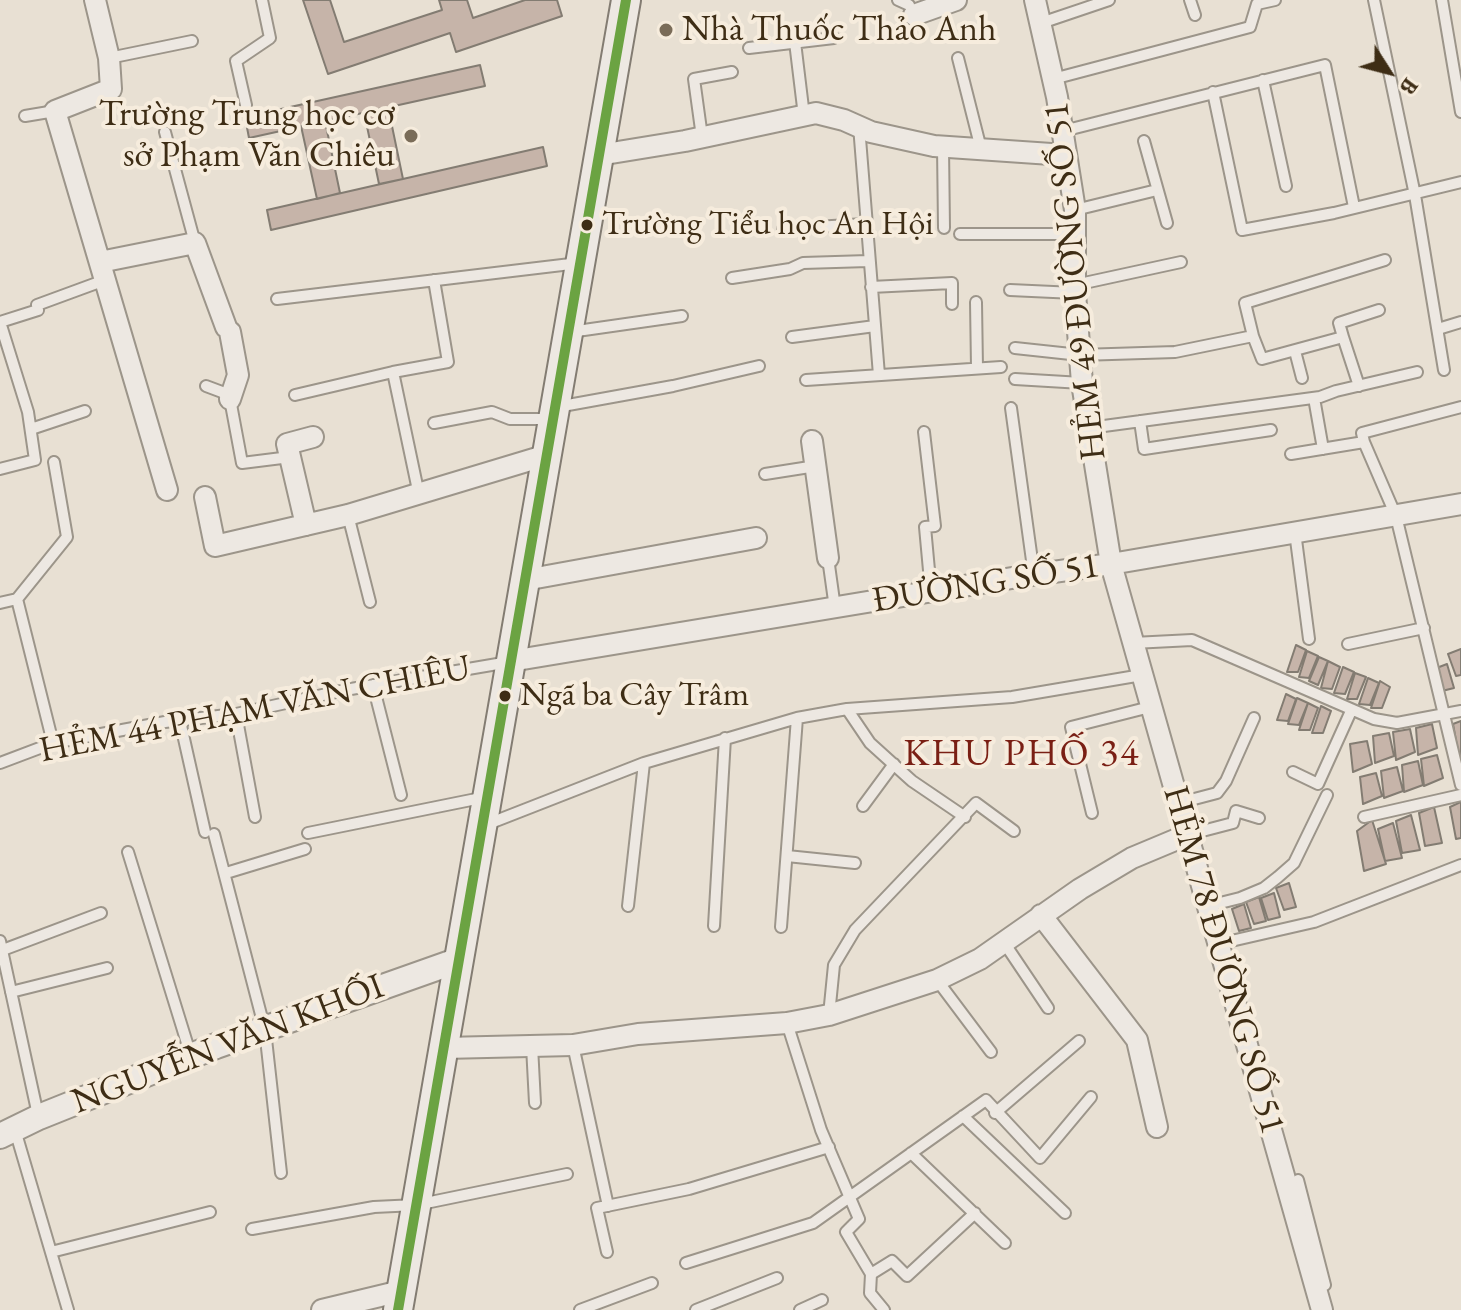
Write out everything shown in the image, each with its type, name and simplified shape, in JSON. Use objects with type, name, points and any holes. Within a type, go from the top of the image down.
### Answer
[{"type":"main road","points":[[400,1300],[626,0]]},
{"type":"street","points":[[95,0],[109,58],[111,89],[55,111],[167,490]]},
{"type":"street","points":[[908,5],[956,0]]},
{"type":"street","name":"HẺM 49 ĐƯỜNG SỐ 51","points":[[1035,0],[1063,131],[1075,210],[1075,289],[1082,383],[1111,564]]},
{"type":"street","points":[[599,155],[816,113],[844,120],[871,132],[943,147],[1066,155]]},
{"type":"street","points":[[102,271],[195,243],[228,330],[238,375],[230,399]]},
{"type":"street","points":[[306,525],[287,444],[313,437]]},
{"type":"street","points":[[812,441],[828,558]]},
{"type":"street","points":[[205,497],[215,546],[348,515],[547,455]]},
{"type":"street","name":"ĐƯỜNG SỐ 51","points":[[511,661],[1461,504]]},
{"type":"street","points":[[525,580],[756,538]]},
{"type":"street","name":"HẺM 78 ĐƯỜNG SỐ 51","points":[[1111,564],[1322,1310]]},
{"type":"street","points":[[444,1048],[573,1045],[638,1034],[787,1023],[829,1015],[937,980],[980,959],[1041,915],[1132,858],[1187,835]]},
{"type":"street","points":[[1041,915],[1137,1040],[1157,1127]]},
{"type":"street","name":"NGUYỄN VĂN KHỐI","points":[[7,1133],[39,1117],[191,1056],[459,960]]},
{"type":"street","points":[[322,1310],[400,1300]]},
{"type":"lane","points":[[246,105],[236,61],[270,38],[262,0]]},
{"type":"lane","points":[[1190,0],[1195,15]]},
{"type":"lane","points":[[1053,79],[1250,27],[1257,4],[1275,0]]},
{"type":"lane","points":[[1374,0],[1415,195],[1444,370]]},
{"type":"lane","points":[[1442,0],[1461,112]]},
{"type":"lane","points":[[1041,23],[1105,1]]},
{"type":"lane","points":[[749,48],[834,38]]},
{"type":"lane","points":[[109,58],[192,41]]},
{"type":"lane","points":[[795,42],[804,116]]},
{"type":"lane","points":[[958,58],[981,149]]},
{"type":"lane","points":[[1063,131],[1325,65],[1354,207]]},
{"type":"lane","points":[[702,137],[694,79],[732,72]]},
{"type":"lane","points":[[1263,80],[1286,186]]},
{"type":"lane","points":[[1213,92],[1242,230],[1415,195],[1461,182]]},
{"type":"lane","points":[[25,116],[55,111]]},
{"type":"lane","points":[[859,126],[879,375]]},
{"type":"lane","points":[[165,132],[195,243]]},
{"type":"lane","points":[[1144,141],[1167,223]]},
{"type":"lane","points":[[943,147],[944,228]]},
{"type":"lane","points":[[1075,210],[1157,190]]},
{"type":"lane","points":[[783,229],[865,224]]},
{"type":"lane","points":[[960,234],[1076,234]]},
{"type":"lane","points":[[1343,337],[1262,359],[1245,303],[1385,260]]},
{"type":"lane","points":[[732,278],[790,269],[803,263],[868,261]]},
{"type":"lane","points":[[277,299],[581,262]]},
{"type":"lane","points":[[1010,290],[1075,289],[1181,262]]},
{"type":"lane","points":[[0,469],[35,460],[28,412],[0,322],[38,310],[37,305],[102,271]]},
{"type":"lane","points":[[295,395],[448,362],[434,280]]},
{"type":"lane","points":[[871,287],[952,283],[952,304]]},
{"type":"lane","points":[[976,302],[977,368]]},
{"type":"lane","points":[[1359,386],[1339,323],[1379,310]]},
{"type":"lane","points":[[568,332],[682,316]]},
{"type":"lane","points":[[1438,329],[1461,322]]},
{"type":"lane","points":[[792,337],[875,326]]},
{"type":"lane","points":[[1015,348],[1080,355],[1175,352],[1253,336]]},
{"type":"lane","points":[[1295,351],[1302,378]]},
{"type":"lane","points":[[434,423],[492,412],[510,419],[554,413],[759,366]]},
{"type":"lane","points":[[806,380],[1001,367]]},
{"type":"lane","points":[[393,372],[419,495]]},
{"type":"lane","points":[[1089,428],[1314,398],[1417,372]]},
{"type":"lane","points":[[1015,379],[1082,383]]},
{"type":"lane","points":[[206,386],[230,399],[242,463],[290,457]]},
{"type":"lane","points":[[1314,398],[1323,449]]},
{"type":"lane","points":[[1461,407],[1362,433],[1396,516],[1461,785]]},
{"type":"lane","points":[[1011,408],[1034,575]]},
{"type":"lane","points":[[31,429],[85,411]]},
{"type":"lane","points":[[1140,421],[1144,449],[1271,430]]},
{"type":"lane","points":[[924,432],[935,526],[925,527],[931,592]]},
{"type":"lane","points":[[1291,454],[1364,442]]},
{"type":"lane","points":[[0,603],[17,599],[67,537],[54,462]]},
{"type":"lane","points":[[765,474],[816,466]]},
{"type":"lane","points":[[348,515],[370,602]]},
{"type":"lane","points":[[1295,532],[1309,639]]},
{"type":"lane","points":[[828,558],[835,608]]},
{"type":"lane","points":[[17,599],[53,743]]},
{"type":"lane","points":[[1348,644],[1424,628]]},
{"type":"lane","points":[[1133,643],[1192,640],[1351,711],[1397,723],[1461,711]]},
{"type":"lane","name":"HẺM 44 PHẠM VĂN CHIÊU","points":[[0,763],[53,743],[236,714],[373,685],[511,661]]},
{"type":"lane","points":[[482,826],[644,763],[797,718],[847,709],[1012,697],[1142,675]]},
{"type":"lane","points":[[373,685],[401,795]]},
{"type":"lane","points":[[1092,813],[1071,727],[1150,707]]},
{"type":"lane","points":[[847,709],[870,743],[912,781],[965,817]]},
{"type":"lane","points":[[1293,772],[1318,784],[1351,711]]},
{"type":"lane","points":[[236,714],[255,817]]},
{"type":"lane","points":[[781,927],[797,718]]},
{"type":"lane","points":[[1179,803],[1217,793],[1226,781],[1254,718]]},
{"type":"lane","points":[[180,721],[210,833],[226,873],[265,1030],[281,1173]]},
{"type":"lane","points":[[714,926],[725,738]]},
{"type":"lane","points":[[628,906],[644,763]]},
{"type":"lane","points":[[863,806],[894,764]]},
{"type":"lane","points":[[1208,906],[1264,888],[1294,863],[1327,795]]},
{"type":"lane","points":[[1364,817],[1461,795]]},
{"type":"lane","points":[[308,833],[488,796]]},
{"type":"lane","points":[[829,1015],[834,965],[855,930],[976,803],[1014,831]]},
{"type":"lane","points":[[1187,835],[1233,823],[1236,811],[1259,818]]},
{"type":"lane","points":[[226,873],[305,849]]},
{"type":"lane","points":[[128,852],[191,1056]]},
{"type":"lane","points":[[787,856],[855,863]]},
{"type":"lane","points":[[1218,944],[1314,922],[1461,865]]},
{"type":"lane","points":[[39,1117],[1,947],[101,913]]},
{"type":"lane","points":[[1003,941],[1048,1008]]},
{"type":"lane","points":[[11,992],[107,968]]},
{"type":"lane","points":[[937,980],[991,1052]]},
{"type":"lane","points":[[787,1023],[829,1147],[859,1219],[846,1232],[871,1274],[870,1293],[884,1310]]},
{"type":"lane","points":[[995,1113],[1079,1041]]},
{"type":"lane","points":[[573,1045],[608,1206]]},
{"type":"lane","points":[[532,1046],[535,1103]]},
{"type":"lane","points":[[686,1263],[813,1223],[986,1100],[1040,1158],[1091,1097]]},
{"type":"lane","points":[[963,1116],[1065,1213]]},
{"type":"lane","points":[[7,1133],[51,1252],[68,1310]]},
{"type":"lane","points":[[607,1252],[597,1208],[689,1189],[829,1147]]},
{"type":"lane","points":[[911,1153],[1005,1243]]},
{"type":"lane","points":[[252,1229],[374,1207],[416,1205],[567,1174]]},
{"type":"lane","points":[[1298,1180],[1331,1310]]},
{"type":"lane","points":[[51,1252],[210,1212]]},
{"type":"lane","points":[[871,1274],[892,1261],[907,1276],[975,1213]]},
{"type":"lane","points":[[696,1310],[777,1278]]},
{"type":"lane","points":[[580,1310],[652,1283]]},
{"type":"lane","points":[[801,1310],[822,1300]]},
{"type":"building","points":[[303,0],[330,0],[344,42],[442,10],[439,0],[467,0],[473,18],[525,0],[557,0],[562,16],[456,52],[450,33],[328,74]]},
{"type":"building","points":[[480,65],[485,86],[249,138],[245,117]]},
{"type":"building","points":[[388,107],[403,179],[379,184],[364,112]]},
{"type":"building","points":[[325,121],[340,193],[317,199],[301,126]]},
{"type":"building","points":[[543,147],[547,166],[271,230],[267,210]]},
{"type":"building","points":[[1296,645],[1306,650],[1298,672],[1287,672]]},
{"type":"building","points":[[1461,649],[1461,675],[1456,676],[1448,654]]},
{"type":"building","points":[[1307,651],[1318,656],[1309,678],[1299,677]]},
{"type":"building","points":[[1319,657],[1328,661],[1318,685],[1309,681]]},
{"type":"building","points":[[1328,661],[1340,667],[1332,689],[1321,688]]},
{"type":"building","points":[[1447,664],[1454,688],[1442,691],[1434,669]]},
{"type":"building","points":[[1343,667],[1354,672],[1345,694],[1334,693]]},
{"type":"building","points":[[1355,673],[1366,677],[1357,699],[1347,699]]},
{"type":"building","points":[[1368,678],[1379,683],[1370,705],[1359,704]]},
{"type":"building","points":[[1380,681],[1390,687],[1382,708],[1371,708]]},
{"type":"building","points":[[1286,694],[1296,699],[1288,721],[1277,720]]},
{"type":"building","points":[[1297,698],[1308,703],[1299,725],[1288,724]]},
{"type":"building","points":[[1308,703],[1318,708],[1310,730],[1299,730]]},
{"type":"building","points":[[1321,706],[1331,711],[1323,733],[1312,733]]},
{"type":"building","points":[[1461,721],[1461,756],[1459,757],[1453,724]]},
{"type":"building","points":[[1432,724],[1437,748],[1418,755],[1416,728]]},
{"type":"building","points":[[1410,729],[1415,752],[1396,760],[1393,732]]},
{"type":"building","points":[[1389,733],[1394,756],[1375,763],[1373,736]]},
{"type":"building","points":[[1367,741],[1372,764],[1353,772],[1350,744]]},
{"type":"building","points":[[1437,755],[1443,778],[1424,786],[1421,759]]},
{"type":"building","points":[[1418,761],[1423,785],[1404,792],[1402,765]]},
{"type":"building","points":[[1397,767],[1403,791],[1384,798],[1381,771]]},
{"type":"building","points":[[1376,773],[1382,796],[1363,804],[1360,777]]},
{"type":"building","points":[[1461,802],[1461,838],[1456,839],[1450,807]]},
{"type":"building","points":[[1434,807],[1442,843],[1425,846],[1419,813]]},
{"type":"building","points":[[1411,815],[1420,850],[1402,853],[1396,821]]},
{"type":"building","points":[[1372,820],[1386,864],[1364,871],[1357,831]]},
{"type":"building","points":[[1393,823],[1402,858],[1385,861],[1378,829]]},
{"type":"building","points":[[1289,883],[1296,907],[1284,910],[1276,888]]},
{"type":"building","points":[[1274,893],[1280,917],[1268,920],[1261,898]]},
{"type":"building","points":[[1259,897],[1266,921],[1254,924],[1246,902]]},
{"type":"building","points":[[1244,904],[1251,928],[1239,931],[1232,909]]},
{"type":"transit line","points":[[398,1310],[626,0]]},
{"type":"place","name":"Nhà Thuốc Thảo Anh","points":[[666,30]]},
{"type":"place","name":"Trường Trung học cơ sở Phạm Văn Chiêu","points":[[411,136]]},
{"type":"place","name":"Trường Tiểu học An Hội","points":[[587,225]]},
{"type":"place","name":"Ngã ba Cây Trâm","points":[[505,696]]},
{"type":"district","name":"KHU PHỐ 34","points":[[1022,755]]}]
